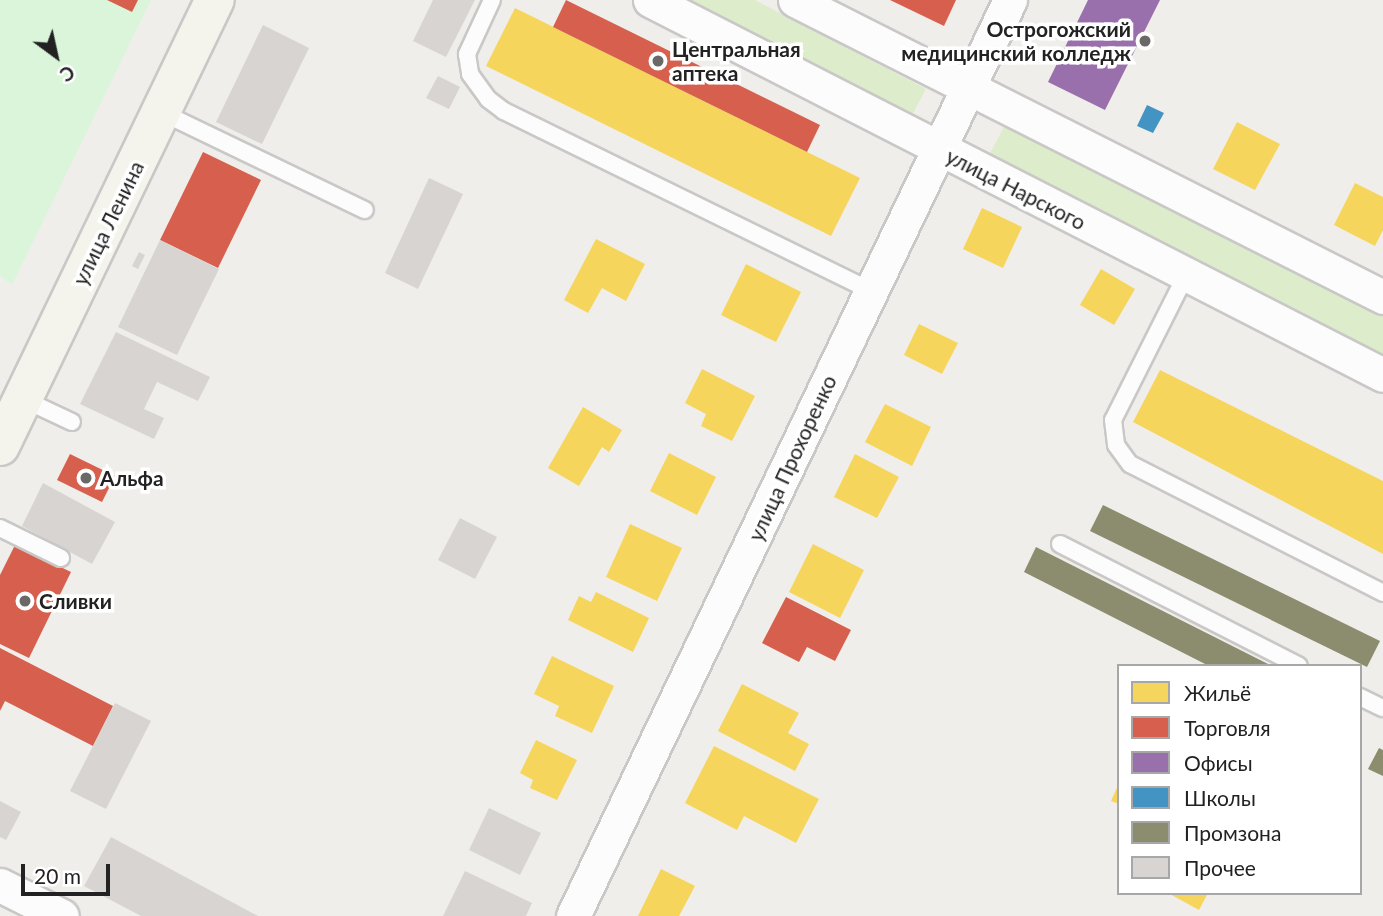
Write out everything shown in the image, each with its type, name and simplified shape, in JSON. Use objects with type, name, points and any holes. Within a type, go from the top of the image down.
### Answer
[{"type":"main road","name":"улица Ленина","points":[[0,446],[215,0]]},
{"type":"street","name":"улица Нарского","points":[[650,0],[1383,375]]},
{"type":"street","points":[[795,0],[1383,297]]},
{"type":"street","name":"улица Прохоренко","points":[[573,916],[1010,0]]},
{"type":"street","points":[[0,885],[62,916]]},
{"type":"lane","points":[[492,0],[467,54],[470,74],[488,99],[504,111],[871,291]]},
{"type":"lane","points":[[161,112],[365,210]]},
{"type":"lane","points":[[1186,275],[1113,420],[1116,445],[1130,464],[1383,593]]},
{"type":"lane","points":[[23,399],[72,422]]},
{"type":"lane","points":[[0,528],[61,558]]},
{"type":"lane","points":[[1060,544],[1295,664]]},
{"type":"lane","points":[[1362,698],[1383,708]]},
{"type":"green space","points":[[0,0],[151,0],[12,285],[0,276]]},
{"type":"green space","points":[[686,0],[755,0],[926,89],[911,117]]},
{"type":"green space","points":[[1007,121],[1383,309],[1383,360],[986,161]]},
{"type":"building: Жильё","points":[[515,8],[860,178],[831,236],[486,66]]},
{"type":"building: Жильё","points":[[1237,122],[1280,144],[1255,190],[1213,169]]},
{"type":"building: Жильё","points":[[1355,183],[1383,197],[1383,230],[1375,246],[1334,225]]},
{"type":"building: Жильё","points":[[982,208],[1022,227],[1003,268],[963,249]]},
{"type":"building: Жильё","points":[[596,239],[645,264],[626,301],[602,288],[588,313],[564,300]]},
{"type":"building: Жильё","points":[[746,264],[801,292],[776,342],[721,315]]},
{"type":"building: Жильё","points":[[1101,269],[1135,289],[1114,325],[1080,305]]},
{"type":"building: Жильё","points":[[919,324],[958,343],[942,374],[904,355]]},
{"type":"building: Жильё","points":[[702,369],[755,396],[732,441],[701,426],[706,414],[685,403]]},
{"type":"building: Жильё","points":[[1160,370],[1383,481],[1383,554],[1133,422]]},
{"type":"building: Жильё","points":[[885,404],[931,427],[912,466],[865,442]]},
{"type":"building: Жильё","points":[[583,407],[622,430],[609,452],[602,447],[579,486],[548,468]]},
{"type":"building: Жильё","points":[[669,453],[716,477],[697,515],[650,491]]},
{"type":"building: Жильё","points":[[855,454],[899,477],[877,518],[834,497]]},
{"type":"building: Жильё","points":[[630,524],[682,548],[657,601],[606,577]]},
{"type":"building: Жильё","points":[[813,544],[864,570],[840,618],[789,592]]},
{"type":"building: Жильё","points":[[596,592],[649,618],[633,652],[568,620],[579,596],[591,602]]},
{"type":"building: Жильё","points":[[552,656],[614,686],[592,733],[555,716],[559,706],[534,694]]},
{"type":"building: Жильё","points":[[742,684],[799,713],[788,733],[809,744],[795,771],[718,731]]},
{"type":"building: Жильё","points":[[536,740],[577,760],[557,800],[530,788],[533,780],[520,773]]},
{"type":"building: Жильё","points":[[714,746],[819,799],[796,843],[744,816],[737,830],[685,803]]},
{"type":"building: Жильё","points":[[1117,788],[1117,803],[1111,801]]},
{"type":"building: Жильё","points":[[661,869],[695,886],[679,916],[638,916]]},
{"type":"building: Жильё","points":[[1172,895],[1207,895],[1199,910]]},
{"type":"building: Торговля","points":[[107,0],[138,0],[132,12]]},
{"type":"building: Торговля","points":[[566,0],[820,125],[807,152],[553,27]]},
{"type":"building: Торговля","points":[[890,0],[956,0],[944,26]]},
{"type":"building: Торговля","points":[[203,152],[261,180],[218,268],[160,240]]},
{"type":"building: Торговля","name":"Альфа","points":[[70,454],[115,476],[102,502],[57,480]]},
{"type":"building: Торговля","points":[[15,545],[71,572],[29,658],[0,644],[0,575]]},
{"type":"building: Торговля","points":[[786,597],[851,630],[835,661],[807,647],[799,662],[762,643]]},
{"type":"building: Торговля","points":[[0,648],[113,706],[93,746],[5,701],[0,711]]},
{"type":"building: Офисы","points":[[1088,0],[1160,0],[1105,110],[1048,82]]},
{"type":"building: Школы","points":[[1147,105],[1164,113],[1153,133],[1137,126]]},
{"type":"building: Промзона","points":[[1103,505],[1380,641],[1367,667],[1090,531]]},
{"type":"building: Промзона","points":[[1036,547],[1268,664],[1205,664],[1024,572]]},
{"type":"building: Промзона","points":[[1379,748],[1383,750],[1383,776],[1368,769]]},
{"type":"building: Прочее","points":[[433,0],[475,0],[446,57],[413,41]]},
{"type":"building: Прочее","points":[[263,25],[309,48],[262,144],[216,122]]},
{"type":"building: Прочее","points":[[438,76],[460,87],[449,109],[426,98]]},
{"type":"building: Прочее","points":[[429,178],[463,194],[418,289],[385,273]]},
{"type":"building: Прочее","points":[[160,240],[219,269],[177,355],[118,327]]},
{"type":"building: Прочее","points":[[139,252],[145,255],[138,269],[132,266]]},
{"type":"building: Прочее","points":[[116,332],[210,377],[198,401],[157,382],[144,409],[164,418],[154,439],[80,404]]},
{"type":"building: Прочее","points":[[43,483],[115,522],[92,564],[22,526]]},
{"type":"building: Прочее","points":[[460,518],[497,537],[475,579],[438,560]]},
{"type":"building: Прочее","points":[[115,703],[151,721],[106,809],[70,791]]},
{"type":"building: Прочее","points":[[0,801],[21,812],[6,840],[0,837]]},
{"type":"building: Прочее","points":[[489,808],[541,833],[520,875],[469,850]]},
{"type":"building: Прочее","points":[[111,837],[258,916],[141,916],[84,886]]},
{"type":"building: Прочее","points":[[465,871],[532,903],[526,916],[443,916]]},
{"type":"place","name":"Острогожский медицинский колледж","points":[[1145,41]]},
{"type":"place","name":"Центральная аптека","points":[[658,61]]},
{"type":"place","name":"Альфа","points":[[86,478]]},
{"type":"place","name":"Сливки","points":[[25,601]]}]
